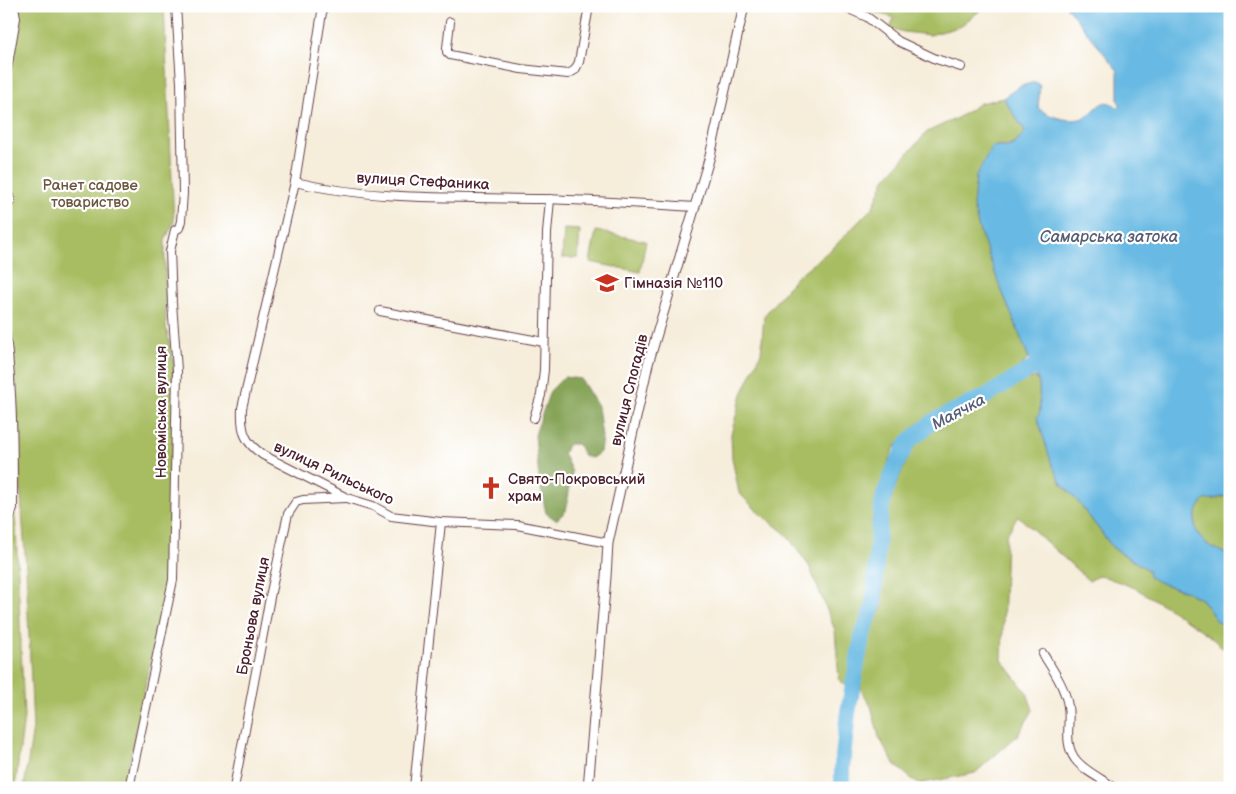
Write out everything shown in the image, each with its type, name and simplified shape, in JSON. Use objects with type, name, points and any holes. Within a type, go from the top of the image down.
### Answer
[{"type":"street","points":[[6,75],[16,18],[14,6]]},
{"type":"street","name":"Новоміська вулиця","points":[[128,788],[173,580],[177,370],[170,252],[175,230],[179,228],[182,221],[183,193],[181,83],[176,6]]},
{"type":"street","name":"вулиця Рильського","points":[[323,6],[295,182],[242,408],[241,422],[245,437],[252,448],[263,455],[347,498],[373,506],[391,516],[441,522],[517,526],[608,543]]},
{"type":"street","points":[[450,22],[447,48],[447,52],[450,55],[521,69],[568,74],[575,70],[579,62],[589,6]]},
{"type":"street","name":"вулиця Спогадів","points":[[588,788],[608,543],[648,364],[710,156],[744,6]]},
{"type":"street","points":[[842,6],[867,17],[898,41],[936,60],[961,67]]},
{"type":"street","name":"вулиця Стефаника","points":[[295,182],[339,191],[384,194],[550,199],[694,207]]},
{"type":"street","points":[[6,190],[11,201],[6,206]]},
{"type":"street","points":[[534,418],[541,395],[544,370],[547,233],[550,199]]},
{"type":"street","points":[[380,311],[544,342]]},
{"type":"street","points":[[6,336],[14,442],[13,508],[10,517],[6,519]]},
{"type":"street","name":"Броньова вулиця","points":[[234,788],[271,592],[288,514],[296,502],[303,500],[347,498]]},
{"type":"street","points":[[414,788],[441,522]]},
{"type":"street","points":[[1043,654],[1058,678],[1068,706],[1067,738],[1072,754],[1083,767],[1115,788]]},
{"type":"green space","name":"Ранет садове товариство","points":[[6,6],[164,6],[174,222],[165,240],[166,327],[174,364],[170,538],[165,592],[124,788],[24,788],[33,728],[14,368],[6,312]]},
{"type":"green space","points":[[857,6],[986,6],[959,27],[930,35],[904,32],[890,28],[894,18]]},
{"type":"green space","points":[[1003,98],[1025,131],[1011,145],[998,145],[973,206],[980,232],[1029,358],[1014,372],[971,398],[919,423],[905,435],[893,450],[880,486],[872,522],[872,579],[866,611],[850,665],[847,687],[839,680],[835,630],[809,566],[786,534],[758,512],[739,493],[732,458],[731,434],[742,394],[761,353],[764,316],[796,277],[833,248],[873,207],[885,179],[927,132],[959,117],[980,103]]},
{"type":"green space","points":[[564,229],[580,230],[578,258],[562,258]]},
{"type":"green space","points":[[596,231],[646,241],[640,272],[590,262]]},
{"type":"green space","points":[[564,377],[581,379],[598,407],[602,437],[600,452],[592,458],[584,456],[578,444],[569,444],[563,453],[572,472],[566,511],[556,520],[546,513],[539,479],[535,435],[550,391]]},
{"type":"green space","points":[[1035,377],[1039,383],[1040,411],[1062,484],[1076,499],[1113,548],[1148,570],[1163,584],[1186,591],[1202,600],[1216,620],[1230,631],[1230,654],[1207,634],[1135,588],[1100,575],[1089,581],[1018,516],[1006,536],[1002,660],[1027,693],[1033,710],[1018,735],[975,773],[918,784],[894,764],[879,737],[871,706],[861,690],[860,672],[868,631],[882,607],[882,576],[887,514],[893,492],[911,451],[927,432],[944,426],[1009,385]]},
{"type":"green space","points":[[6,389],[11,456],[6,475]]},
{"type":"green space","points":[[6,431],[16,528],[24,717],[15,788],[6,788]]},
{"type":"green space","points":[[1230,495],[1230,556],[1210,546],[1200,537],[1195,527],[1195,521],[1198,510],[1205,499]]},
{"type":"water","name":"Самарська затока","points":[[1066,6],[1230,6],[1230,495],[1205,500],[1196,515],[1195,527],[1205,542],[1230,556],[1230,631],[1216,620],[1202,600],[1186,591],[1163,584],[1149,577],[1148,570],[1113,548],[1076,499],[1062,484],[1051,462],[1037,417],[1040,411],[1039,383],[999,284],[980,232],[973,206],[976,176],[992,147],[1009,147],[1017,142],[1025,131],[1003,98],[1020,86],[1036,82],[1040,86],[1038,108],[1060,118],[1072,120],[1083,118],[1099,105],[1107,102],[1121,107],[1118,100],[1118,71]]},
{"type":"waterway","name":"Маячка","points":[[842,788],[842,766],[848,712],[862,637],[874,604],[878,532],[884,495],[895,467],[908,442],[935,420],[986,396],[1032,368],[1049,353]]},
{"type":"place","name":"Гімназія №110","points":[[607,283]]},
{"type":"place","name":"Свято-Покровський храм","points":[[491,488]]}]
